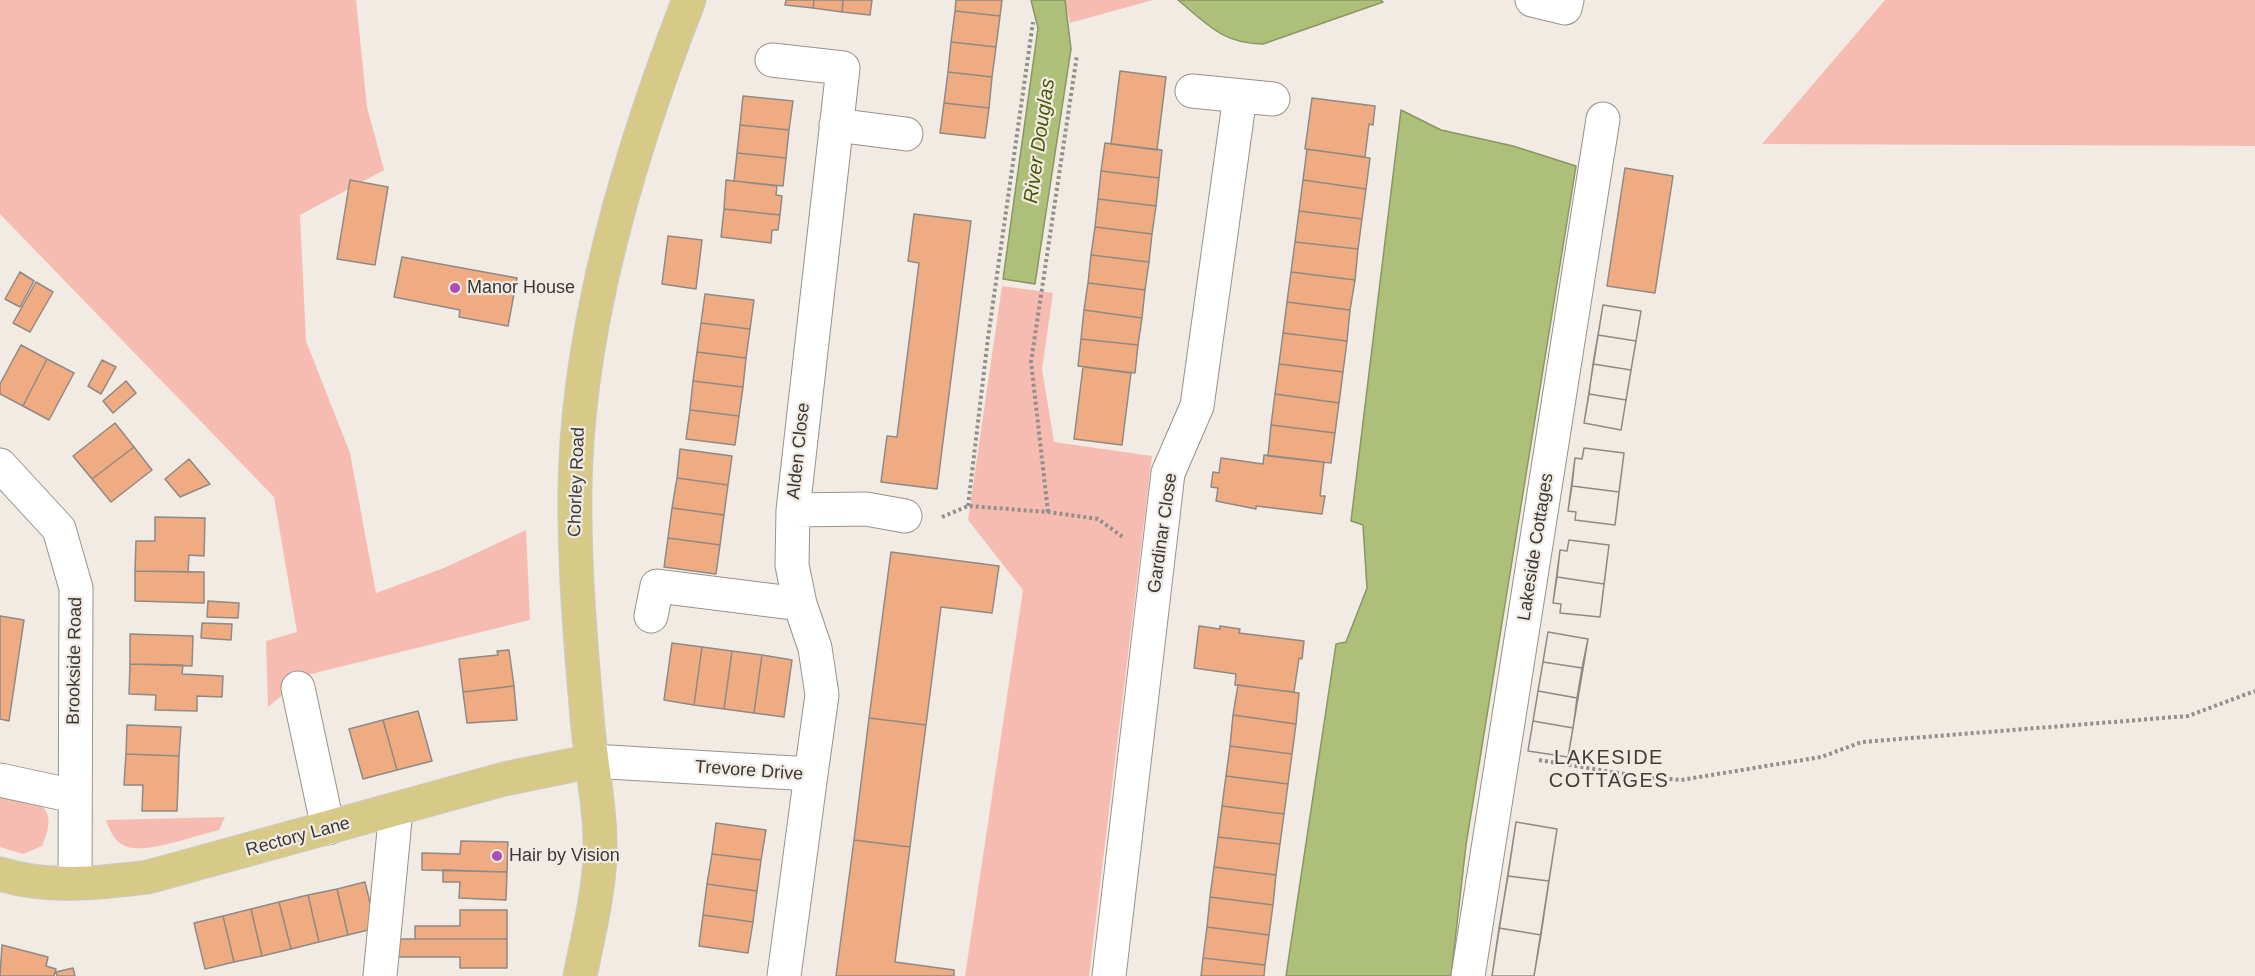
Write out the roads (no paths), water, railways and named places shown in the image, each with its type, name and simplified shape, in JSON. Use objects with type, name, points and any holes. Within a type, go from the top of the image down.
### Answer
[{"type":"main road","name":"Chorley Road","points":[[580,976],[600,857],[579,621],[576,561],[575,487],[581,393],[610,245],[661,72],[689,0]]},
{"type":"main road","name":"Rectory Lane","points":[[0,874],[37,882],[148,877],[504,779],[592,761]]},
{"type":"street","points":[[1532,0],[1565,8],[1567,0]]},
{"type":"street","name":"Alden Close","points":[[772,60],[843,68],[793,510],[792,565],[800,604],[815,648],[822,695],[812,774]]},
{"type":"street","points":[[1192,91],[1273,99]]},
{"type":"street","name":"Gardinar Close","points":[[1109,976],[1168,473],[1197,406],[1240,96]]},
{"type":"street","name":"Lakeside Cottages","points":[[1468,976],[1603,119]]},
{"type":"street","points":[[836,125],[906,134]]},
{"type":"street","name":"Brookside Road","points":[[0,465],[59,529],[76,588],[75,882]]},
{"type":"street","points":[[793,510],[866,509],[905,516]]},
{"type":"street","points":[[651,616],[657,586],[800,604]]},
{"type":"street","points":[[298,688],[328,828]]},
{"type":"street","name":"Trevore Drive","points":[[592,761],[812,774],[784,976]]},
{"type":"street","points":[[0,780],[74,796]]},
{"type":"street","points":[[380,976],[396,810]]},
{"type":"water","name":"River Douglas","points":[[1031,0],[1065,0],[1071,49],[1035,284],[1003,279],[1038,28]]},
{"type":"water","points":[[1178,0],[1381,0],[1383,2],[1263,44],[1237,40],[1216,31]]},
{"type":"water","points":[[1401,110],[1441,130],[1513,146],[1576,166],[1466,845],[1451,976],[1286,976],[1336,644],[1346,642],[1367,588],[1363,525],[1351,521]]},
{"type":"place","name":"Manor House","points":[[455,288]]},
{"type":"place","name":"Hair by Vision","points":[[497,856]]},
{"type":"district","name":"LAKESIDE COTTAGES","points":[[1609,770]]}]
